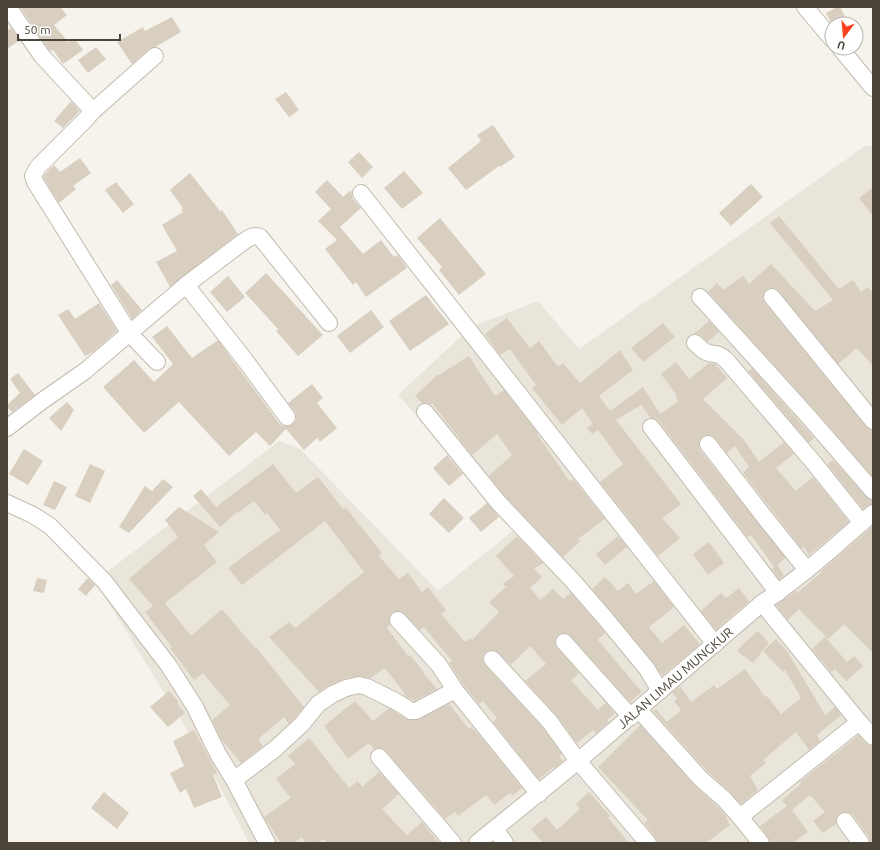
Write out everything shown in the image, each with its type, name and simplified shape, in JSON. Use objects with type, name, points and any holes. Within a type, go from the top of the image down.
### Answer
[{"type":"street","points":[[8,7],[42,56],[93,111]]},
{"type":"street","points":[[805,7],[824,30]]},
{"type":"street","points":[[155,56],[93,111],[38,167],[33,176],[35,182],[130,334],[157,362]]},
{"type":"street","points":[[847,56],[873,88]]},
{"type":"street","points":[[361,193],[715,644]]},
{"type":"street","points":[[7,428],[85,371],[186,285],[243,242],[256,235],[260,237],[329,322]]},
{"type":"street","points":[[186,285],[288,417]]},
{"type":"street","points":[[700,297],[807,415],[873,491]]},
{"type":"street","points":[[772,297],[873,421]]},
{"type":"street","points":[[695,343],[702,350],[711,354],[720,355],[727,361],[814,463],[867,518]]},
{"type":"street","points":[[425,412],[498,502],[572,580],[647,669],[660,691]]},
{"type":"street","points":[[651,427],[778,593]]},
{"type":"street","points":[[708,444],[766,520],[807,570]]},
{"type":"street","points":[[7,503],[33,515],[50,526],[104,581],[169,666],[195,707],[218,754],[234,780],[267,843]]},
{"type":"street","name":"JALAN LIMAU MUNGKUR","points":[[477,843],[578,762],[762,604],[807,570],[867,518]]},
{"type":"street","points":[[762,604],[873,737]]},
{"type":"street","points":[[398,620],[439,665],[455,690],[539,794]]},
{"type":"street","points":[[564,642],[701,779],[724,799],[761,843]]},
{"type":"street","points":[[492,659],[550,722],[578,762],[648,843]]},
{"type":"street","points":[[234,780],[280,744],[302,724],[318,704],[346,688],[359,685],[367,687],[411,710],[416,711],[455,690]]},
{"type":"street","points":[[740,817],[859,722]]},
{"type":"street","points":[[379,757],[453,843]]},
{"type":"street","points":[[845,821],[861,843]]},
{"type":"street","points":[[495,829],[505,843]]},
{"type":"shaded area","points":[[865,146],[873,146],[873,843],[249,843],[207,762],[95,581],[279,441],[300,449],[438,591],[518,527],[398,395],[471,327],[538,301],[579,349]]},
{"type":"building","points":[[20,7],[60,7],[67,15],[54,25],[68,42],[74,38],[83,50],[63,64],[53,50],[49,50]]},
{"type":"building","points":[[840,7],[845,16],[828,16],[826,13]]},
{"type":"building","points":[[172,17],[181,32],[149,49],[132,64],[117,42],[143,27],[145,31]]},
{"type":"building","points":[[11,28],[20,40],[7,49],[7,31]]},
{"type":"building","points":[[96,47],[106,59],[88,73],[78,60]]},
{"type":"building","points":[[286,92],[299,110],[289,117],[275,99]]},
{"type":"building","points":[[71,101],[80,111],[63,128],[54,121]]},
{"type":"building","points":[[493,125],[515,157],[500,167],[499,166],[466,190],[448,168],[481,141],[477,135]]},
{"type":"building","points":[[359,152],[373,167],[362,178],[348,162]]},
{"type":"building","points":[[80,158],[91,173],[73,186],[76,189],[59,203],[43,177],[54,165],[60,172]]},
{"type":"building","points":[[404,171],[423,193],[402,209],[384,188]]},
{"type":"building","points":[[190,173],[220,211],[222,210],[238,234],[170,287],[156,262],[177,251],[162,225],[183,212],[181,210],[183,208],[170,190]]},
{"type":"building","points":[[327,180],[343,197],[351,190],[353,199],[361,208],[340,227],[363,254],[381,240],[394,257],[398,255],[407,268],[366,297],[356,282],[353,285],[325,249],[337,240],[318,221],[331,209],[315,192]]},
{"type":"building","points":[[116,182],[134,204],[123,213],[105,190]]},
{"type":"building","points":[[751,184],[763,197],[731,226],[719,213]]},
{"type":"building","points":[[873,187],[873,216],[859,198]]},
{"type":"building","points":[[779,216],[839,289],[853,280],[861,292],[868,287],[873,293],[873,366],[857,348],[838,364],[779,291],[775,288],[770,288],[763,294],[763,298],[765,303],[866,427],[873,430],[873,477],[814,409],[708,292],[717,283],[723,290],[743,276],[749,284],[771,264],[815,311],[833,300],[770,223]]},
{"type":"building","points":[[440,218],[486,274],[459,295],[439,270],[442,267],[417,238]]},
{"type":"building","points":[[266,273],[323,335],[298,356],[276,331],[278,329],[245,293]]},
{"type":"building","points":[[228,276],[245,297],[227,312],[210,292]]},
{"type":"building","points":[[117,280],[142,310],[132,319],[111,285]]},
{"type":"building","points":[[426,295],[449,324],[410,351],[389,321]]},
{"type":"building","points":[[99,303],[117,331],[93,352],[85,356],[58,315],[68,309],[75,319]]},
{"type":"building","points":[[371,310],[384,327],[350,353],[337,336]]},
{"type":"building","points":[[507,318],[530,348],[539,341],[558,367],[563,363],[580,383],[620,350],[633,370],[599,396],[610,411],[643,387],[660,414],[679,401],[661,374],[676,362],[689,379],[709,363],[715,364],[727,378],[703,399],[744,440],[759,462],[784,442],[794,454],[776,468],[796,491],[813,477],[849,522],[809,555],[803,546],[801,548],[743,473],[749,467],[735,446],[727,453],[712,435],[702,437],[699,440],[700,450],[786,558],[777,565],[784,575],[779,579],[772,569],[774,567],[751,535],[747,537],[659,421],[655,418],[651,418],[641,405],[616,420],[681,504],[662,518],[680,538],[658,556],[600,482],[623,464],[598,430],[592,434],[587,428],[593,424],[582,408],[562,425],[532,388],[536,385],[510,349],[500,355],[485,334]]},
{"type":"building","points":[[709,321],[719,332],[707,342],[701,335],[694,334]]},
{"type":"building","points":[[663,323],[675,337],[643,362],[631,348]]},
{"type":"building","points":[[167,326],[192,358],[218,340],[279,423],[283,426],[293,424],[296,420],[295,412],[288,403],[312,384],[323,398],[317,403],[337,428],[320,442],[317,438],[304,450],[286,429],[270,446],[256,432],[229,456],[179,402],[144,433],[103,387],[134,360],[154,382],[173,364],[152,337]]},
{"type":"building","points":[[469,356],[495,396],[504,390],[538,433],[537,434],[570,482],[573,479],[605,519],[578,539],[580,541],[563,557],[505,496],[489,476],[512,455],[497,434],[472,455],[432,403],[431,405],[428,403],[422,403],[415,396],[438,374],[439,375]]},
{"type":"building","points":[[752,368],[814,438],[809,443],[748,371]]},
{"type":"building","points":[[18,373],[35,395],[12,412],[7,405],[20,393],[10,379]]},
{"type":"building","points":[[67,402],[74,410],[61,431],[49,418]]},
{"type":"building","points":[[24,449],[43,461],[28,485],[9,474]]},
{"type":"building","points":[[447,455],[463,474],[449,486],[433,468]]},
{"type":"building","points":[[833,460],[866,497],[873,500],[873,504],[863,509],[827,464]]},
{"type":"building","points":[[90,464],[105,471],[90,503],[75,496]]},
{"type":"building","points":[[273,464],[296,493],[318,477],[343,509],[346,508],[382,553],[379,556],[399,579],[408,573],[422,592],[428,587],[446,610],[441,614],[465,642],[471,638],[472,640],[499,612],[489,602],[506,587],[503,584],[514,576],[496,556],[517,536],[543,563],[534,569],[542,577],[530,588],[540,600],[553,589],[563,599],[571,593],[605,633],[598,640],[642,692],[630,702],[571,636],[567,633],[558,635],[555,639],[557,648],[579,673],[571,680],[598,710],[606,703],[615,714],[607,720],[609,722],[596,733],[593,730],[577,743],[557,716],[525,681],[546,664],[530,646],[511,665],[495,650],[486,652],[483,657],[485,665],[543,728],[562,754],[559,756],[563,761],[539,779],[493,722],[497,718],[483,701],[479,704],[463,684],[449,663],[452,661],[424,627],[420,630],[401,611],[391,613],[389,618],[390,625],[387,628],[408,656],[410,655],[437,689],[414,701],[404,695],[405,694],[385,668],[370,678],[357,676],[344,679],[329,685],[319,692],[269,637],[289,622],[295,628],[364,572],[325,521],[242,585],[228,568],[280,530],[267,513],[265,515],[254,501],[238,513],[237,512],[220,527],[193,496],[201,489],[216,507]]},
{"type":"building","points":[[163,479],[173,487],[129,533],[119,527],[145,486],[152,491]]},
{"type":"building","points":[[54,481],[67,487],[55,510],[43,505]]},
{"type":"building","points":[[444,498],[464,518],[449,533],[429,514]]},
{"type":"building","points":[[487,503],[499,517],[481,532],[469,518]]},
{"type":"building","points":[[179,507],[219,532],[204,545],[217,562],[165,603],[191,636],[222,609],[255,648],[256,647],[304,707],[289,724],[284,717],[258,739],[263,746],[241,763],[221,739],[212,720],[230,705],[203,673],[194,680],[170,648],[172,647],[145,612],[153,606],[129,579],[178,537],[165,520]]},
{"type":"building","points":[[873,526],[873,653],[844,624],[828,639],[799,609],[788,620],[776,605],[796,591],[797,593]]},
{"type":"building","points":[[618,536],[627,547],[605,565],[596,554]]},
{"type":"building","points":[[709,542],[724,563],[708,575],[693,554]]},
{"type":"building","points":[[605,577],[618,591],[628,583],[636,594],[654,581],[674,607],[649,627],[662,643],[684,625],[700,644],[662,676],[654,663],[592,589]]},
{"type":"building","points":[[37,578],[47,580],[44,593],[33,591]]},
{"type":"building","points":[[88,578],[95,585],[86,596],[78,589]]},
{"type":"building","points":[[739,588],[749,601],[716,630],[701,611],[721,593],[726,598]]},
{"type":"building","points":[[758,631],[769,643],[753,663],[737,651]]},
{"type":"building","points":[[825,637],[847,662],[854,656],[863,666],[846,681],[835,669],[831,672],[812,649]]},
{"type":"building","points":[[776,639],[787,651],[825,715],[835,707],[841,715],[817,735],[820,741],[809,750],[796,732],[763,760],[766,763],[750,776],[758,790],[741,804],[708,772],[653,711],[656,709],[667,722],[681,710],[674,701],[677,698],[672,693],[680,686],[691,702],[714,685],[717,689],[745,669],[765,697],[767,696],[781,714],[801,698],[785,670],[783,672],[763,651]]},
{"type":"building","points":[[169,691],[179,702],[177,704],[185,713],[168,727],[150,707]]},
{"type":"building","points":[[355,701],[373,721],[389,708],[406,719],[416,720],[449,704],[469,729],[471,727],[479,735],[522,788],[512,796],[510,793],[494,805],[486,795],[458,816],[455,812],[445,819],[382,748],[374,749],[369,743],[348,759],[324,726]]},
{"type":"building","points":[[640,725],[694,785],[727,817],[726,818],[730,825],[706,843],[658,843],[644,823],[648,820],[598,767]]},
{"type":"building","points":[[194,730],[217,773],[213,775],[222,797],[194,808],[186,789],[180,793],[170,773],[184,766],[173,741]]},
{"type":"building","points":[[859,735],[866,744],[873,746],[873,843],[870,843],[869,837],[853,815],[848,812],[839,814],[836,818],[836,824],[823,833],[813,821],[825,812],[810,795],[792,810],[808,832],[793,843],[770,843],[768,837],[760,826],[787,806],[782,800],[801,784],[800,782]]},
{"type":"building","points":[[309,738],[349,788],[358,781],[362,787],[379,772],[399,794],[382,809],[407,835],[422,822],[439,843],[327,843],[323,839],[318,843],[306,843],[302,837],[294,843],[281,843],[264,817],[291,798],[276,779],[295,764],[288,756]]},
{"type":"building","points":[[104,792],[129,813],[117,829],[91,808]]},
{"type":"building","points":[[589,792],[610,816],[608,818],[629,843],[543,843],[531,829],[546,817],[557,830],[580,809],[576,804]]}]
